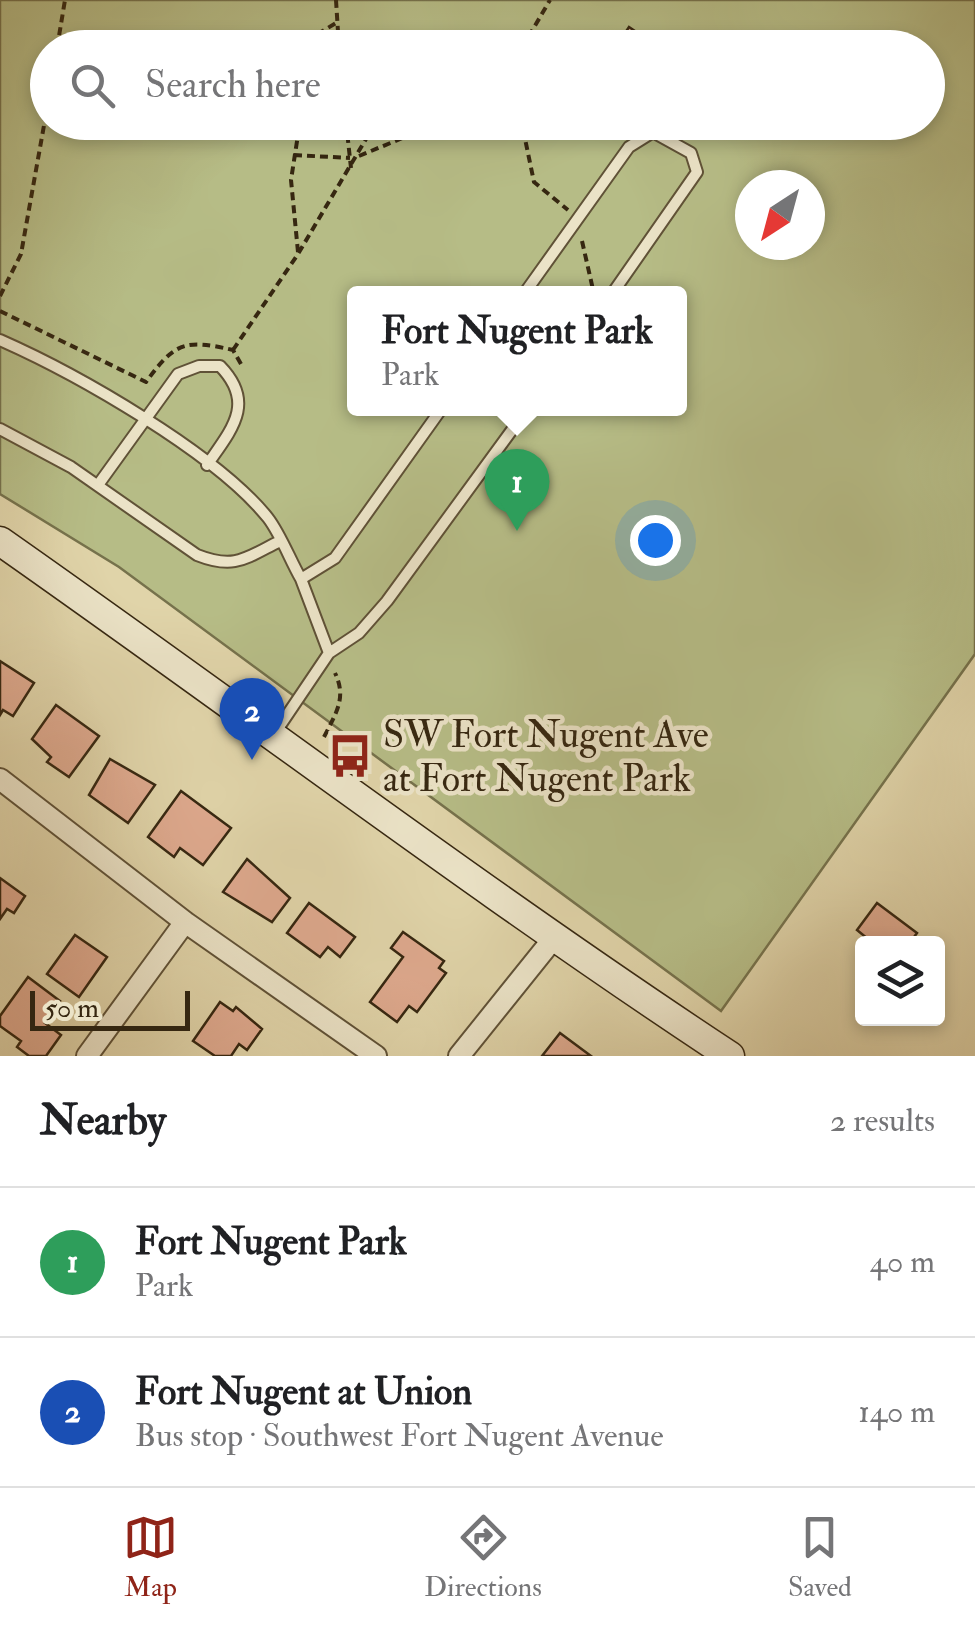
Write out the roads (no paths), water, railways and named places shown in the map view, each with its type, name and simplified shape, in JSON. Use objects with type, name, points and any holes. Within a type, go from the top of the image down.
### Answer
[{"type":"street","points":[[0,541],[274,734],[553,939],[730,1056]]},
{"type":"street","points":[[0,779],[185,922],[376,1056]]},
{"type":"street","points":[[87,1056],[185,922]]},
{"type":"street","points":[[459,1056],[553,939]]},
{"type":"lane","points":[[530,286],[629,147],[639,140]]},
{"type":"lane","points":[[618,286],[697,172],[691,153],[667,140]]},
{"type":"lane","points":[[0,340],[144,419],[207,465],[268,519],[300,579],[329,652]]},
{"type":"lane","points":[[98,485],[178,374],[198,366],[220,366],[236,383],[240,399],[233,427],[207,465]]},
{"type":"lane","points":[[300,579],[335,558],[436,416]]},
{"type":"lane","points":[[274,734],[329,652],[359,632],[387,601],[522,416]]},
{"type":"lane","points":[[0,428],[98,485],[197,555],[221,565],[240,562],[280,541]]},
{"type":"place","name":"Fort Nugent Park","points":[[517,531]]},
{"type":"place","name":"SW Fort Nugent Ave at Fort Nugent Park","points":[[350,756]]},
{"type":"place","name":"Fort Nugent at Union","points":[[252,760]]}]
